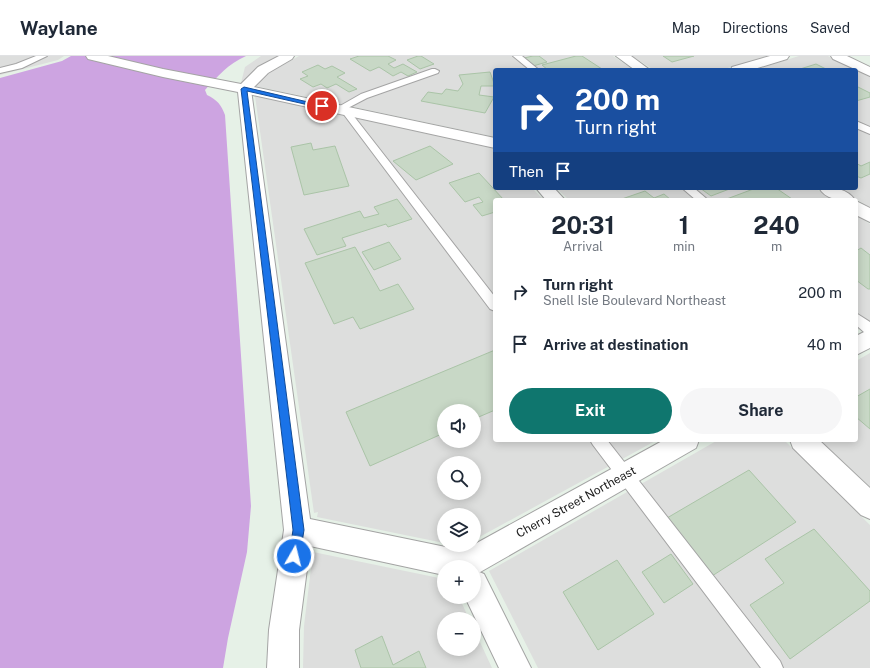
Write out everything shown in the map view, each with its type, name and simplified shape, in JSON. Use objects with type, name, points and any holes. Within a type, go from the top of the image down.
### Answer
[{"type":"street","points":[[92,56],[163,73],[493,143]]},
{"type":"street","points":[[244,89],[263,70],[288,56]]},
{"type":"street","points":[[622,56],[641,68]]},
{"type":"street","points":[[755,68],[783,56]]},
{"type":"street","points":[[837,56],[870,72]]},
{"type":"street","points":[[244,89],[298,530],[284,630],[282,668]]},
{"type":"street","points":[[546,190],[554,198]]},
{"type":"street","points":[[830,190],[843,198]]},
{"type":"street","points":[[858,208],[870,216]]},
{"type":"street","points":[[858,345],[870,338]]},
{"type":"street","name":"Cherry Street Northeast","points":[[481,564],[625,475],[683,442]]},
{"type":"street","points":[[804,442],[870,506]]},
{"type":"street","points":[[298,530],[437,564]]},
{"type":"street","points":[[481,599],[515,668]]},
{"type":"lane","points":[[0,70],[19,66],[42,56]]},
{"type":"lane","points":[[517,56],[532,68]]},
{"type":"lane","points":[[434,71],[364,96],[342,111],[493,303]]},
{"type":"lane","points":[[858,125],[870,131]]},
{"type":"lane","points":[[690,190],[700,198]]},
{"type":"lane","points":[[858,320],[870,329]]},
{"type":"lane","points":[[600,442],[773,668]]},
{"type":"shaded area","points":[[0,56],[64,56],[58,60],[0,75]]},
{"type":"shaded area","points":[[71,56],[246,56],[219,75],[205,90],[207,95],[220,105],[225,115],[251,506],[247,552],[223,668],[0,668],[0,78],[62,61]]},
{"type":"shaded area","points":[[261,56],[279,56],[257,69],[241,83],[245,67]]},
{"type":"shaded area","points":[[299,56],[613,56],[631,68],[493,68],[493,137],[255,86],[270,72]]},
{"type":"shaded area","points":[[632,56],[767,56],[728,68],[651,68]]},
{"type":"shaded area","points":[[799,56],[828,56],[852,68],[760,68]]},
{"type":"shaded area","points":[[858,71],[870,77],[870,208],[858,200],[858,198],[854,198],[842,190],[858,190]]},
{"type":"shaded area","points":[[255,96],[492,148],[493,190],[534,190],[542,198],[493,198],[493,442],[653,442],[481,536],[481,508],[437,508],[437,542],[317,517],[318,512],[314,513]]},
{"type":"shaded area","points":[[558,190],[818,190],[830,198],[567,198]]},
{"type":"shaded area","points":[[858,216],[870,224],[870,323],[858,330]]},
{"type":"shaded area","points":[[870,353],[870,487],[822,442],[858,442],[858,360]]},
{"type":"shaded area","points":[[715,442],[786,442],[870,525],[870,668],[538,668],[489,571]]},
{"type":"shaded area","points":[[313,552],[437,578],[437,604],[462,604],[466,612],[437,612],[437,656],[481,656],[481,644],[492,668],[303,668],[304,626]]},
{"type":"building","points":[[359,56],[388,56],[396,60],[388,64],[394,68],[403,64],[417,72],[408,76],[401,72],[393,76],[379,67],[370,71],[350,59]]},
{"type":"building","points":[[421,56],[434,64],[420,69],[407,60]]},
{"type":"building","points":[[539,56],[547,62],[533,66],[524,58]]},
{"type":"building","points":[[576,56],[582,56],[600,68],[546,68],[542,65]]},
{"type":"building","points":[[663,56],[694,56],[672,62]]},
{"type":"building","points":[[816,64],[824,68],[803,68]]},
{"type":"building","points":[[318,65],[325,69],[332,66],[345,73],[337,77],[357,89],[349,92],[336,84],[327,88],[321,84],[313,87],[300,79],[308,76],[302,72]]},
{"type":"building","points":[[490,72],[493,86],[481,86],[479,95],[493,97],[485,113],[421,101],[428,92],[442,94],[446,89],[458,91],[463,84],[459,75]]},
{"type":"building","points":[[858,87],[870,93],[870,97],[858,100]]},
{"type":"building","points":[[311,143],[313,150],[335,146],[349,186],[304,195],[291,147]]},
{"type":"building","points":[[430,146],[453,164],[416,180],[393,161]]},
{"type":"building","points":[[870,162],[870,174],[861,178],[858,177],[858,164],[861,166]]},
{"type":"building","points":[[479,173],[493,190],[502,198],[493,198],[493,213],[482,216],[473,205],[483,202],[479,197],[465,202],[449,183]]},
{"type":"building","points":[[703,190],[727,190],[711,196]]},
{"type":"building","points":[[751,190],[779,190],[791,198],[729,198]]},
{"type":"building","points":[[645,191],[654,198],[625,198]]},
{"type":"building","points":[[664,194],[669,198],[654,198]]},
{"type":"building","points":[[397,199],[412,219],[388,227],[386,224],[342,238],[346,246],[317,255],[304,229],[360,211],[364,218],[379,214],[374,207]]},
{"type":"building","points":[[389,242],[401,259],[374,270],[362,252]]},
{"type":"building","points":[[355,247],[380,291],[398,284],[414,309],[360,329],[353,317],[334,324],[305,263]]},
{"type":"building","points":[[861,248],[870,255],[870,289],[858,282],[858,250]]},
{"type":"building","points":[[493,351],[493,411],[481,416],[481,404],[437,404],[437,436],[370,466],[346,412]]},
{"type":"building","points":[[870,389],[870,429],[858,419],[858,396]]},
{"type":"building","points":[[749,470],[796,522],[712,576],[667,518]]},
{"type":"building","points":[[814,529],[870,591],[870,601],[790,659],[750,605],[784,583],[765,559]]},
{"type":"building","points":[[671,554],[693,584],[664,603],[642,572]]},
{"type":"building","points":[[617,560],[654,614],[598,650],[563,592]]},
{"type":"building","points":[[382,636],[393,665],[419,651],[426,668],[361,668],[355,650]]},
{"type":"route","points":[[294,556],[298,530],[244,89],[322,106]]}]
